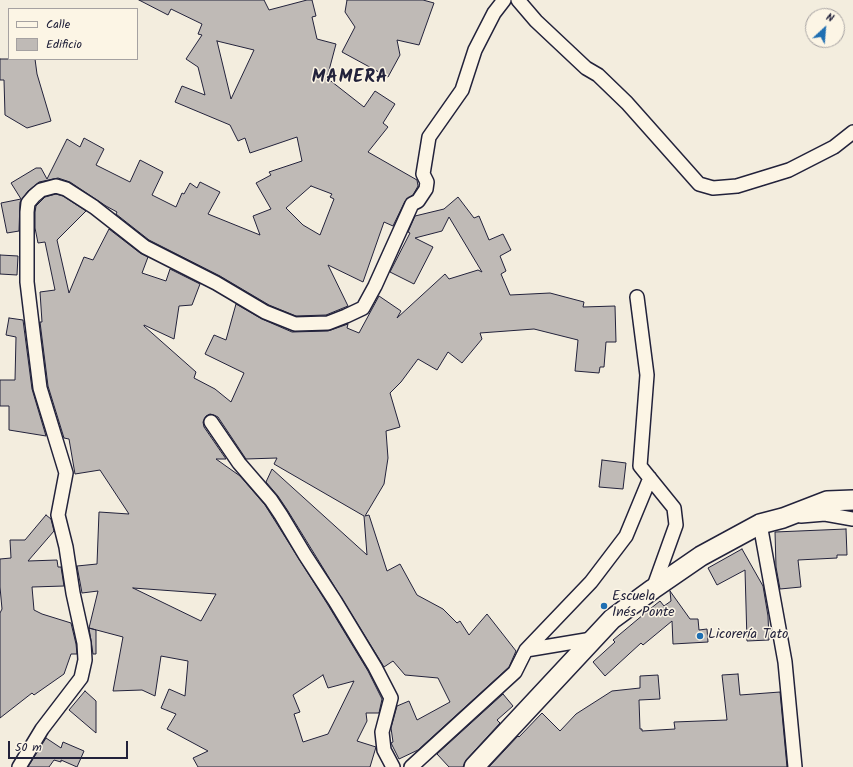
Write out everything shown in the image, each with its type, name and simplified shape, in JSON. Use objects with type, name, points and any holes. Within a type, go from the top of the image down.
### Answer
[{"type":"street","points":[[19,767],[42,729],[81,678],[85,660],[84,643],[66,547],[58,515],[66,474],[40,388],[32,326],[27,282],[28,203],[41,190],[56,186],[61,187],[94,207],[145,248],[216,283],[265,312],[296,324],[328,323],[346,316],[363,308],[375,286],[412,204],[418,201],[426,189],[427,182],[423,174],[429,138],[462,90],[475,50],[494,13],[504,0]]},
{"type":"street","points":[[518,0],[536,21],[586,68],[598,75],[627,103],[699,184],[714,188],[737,186],[789,170],[834,146],[853,132]]},
{"type":"street","points":[[637,298],[647,375],[640,466],[674,508],[676,525],[653,589]]},
{"type":"street","points":[[211,422],[239,463],[281,515],[375,667],[391,698],[382,732],[384,750],[393,767]]},
{"type":"street","points":[[410,767],[515,672],[526,650],[591,582],[626,536],[650,478]]},
{"type":"street","points":[[474,767],[612,618],[653,589],[701,556],[760,524],[783,518],[827,501],[853,500]]},
{"type":"street","points":[[783,518],[826,514],[853,519]]},
{"type":"street","points":[[760,524],[784,662],[795,767]]},
{"type":"street","points":[[526,650],[592,640]]},
{"type":"building","points":[[139,0],[264,0],[269,10],[312,0],[316,16],[312,17],[317,39],[336,44],[327,78],[364,107],[375,91],[395,104],[383,123],[388,127],[368,152],[417,180],[418,186],[413,195],[405,201],[393,226],[384,222],[363,282],[328,265],[348,306],[326,315],[296,316],[269,305],[220,276],[149,240],[116,214],[117,212],[70,182],[58,178],[39,182],[28,191],[20,202],[19,231],[7,233],[1,203],[21,199],[11,183],[36,168],[41,168],[47,179],[67,139],[80,147],[84,138],[104,149],[96,165],[130,182],[140,160],[163,172],[152,195],[176,207],[182,193],[184,194],[190,183],[197,188],[200,182],[220,192],[208,214],[260,235],[253,216],[271,209],[256,183],[271,175],[269,172],[302,161],[297,137],[250,153],[245,138],[238,141],[230,125],[175,102],[182,86],[205,95],[198,67],[186,59],[202,35],[198,34],[202,24],[171,9],[168,15]],"holes":[[[217,41],[254,50],[231,99]],[[311,186],[332,194],[330,197],[334,199],[320,235],[303,225],[286,208]]]},
{"type":"building","points":[[347,0],[423,0],[434,3],[419,45],[397,40],[400,55],[388,77],[342,52],[355,27],[345,12]]},
{"type":"building","points":[[0,59],[35,60],[37,74],[51,121],[27,128],[5,115],[4,80],[0,80]]},
{"type":"building","points":[[56,194],[63,196],[86,211],[57,240],[69,293],[84,257],[93,260],[109,229],[140,253],[148,257],[142,273],[166,281],[170,269],[200,284],[192,305],[179,306],[174,339],[144,326],[196,372],[194,378],[215,389],[231,402],[244,373],[205,354],[214,335],[226,340],[236,304],[262,319],[292,332],[328,331],[348,324],[347,328],[359,333],[379,296],[401,311],[397,318],[445,274],[449,279],[478,270],[482,272],[449,217],[442,231],[415,238],[433,247],[414,284],[390,272],[410,233],[408,232],[415,216],[444,209],[458,197],[474,218],[479,216],[489,240],[503,234],[511,250],[500,256],[506,271],[501,274],[510,295],[550,293],[584,302],[583,307],[615,306],[616,342],[606,342],[604,367],[600,367],[599,373],[575,371],[578,340],[534,329],[480,333],[482,339],[462,363],[448,352],[437,370],[418,359],[401,382],[390,393],[400,427],[386,431],[388,458],[384,484],[365,516],[369,515],[387,571],[400,564],[417,595],[443,609],[457,623],[460,621],[469,635],[487,614],[516,651],[509,667],[418,750],[399,759],[391,743],[393,742],[391,728],[397,706],[409,701],[417,720],[450,702],[438,678],[405,675],[393,661],[384,667],[288,511],[266,482],[272,469],[367,555],[364,516],[274,464],[277,458],[246,459],[218,417],[210,414],[206,416],[203,422],[204,427],[226,459],[216,459],[240,476],[265,505],[368,671],[382,699],[379,713],[366,713],[367,721],[357,741],[376,747],[370,767],[198,767],[193,758],[208,751],[167,729],[176,714],[161,708],[169,689],[185,696],[188,661],[161,656],[155,696],[142,690],[113,691],[123,637],[89,628],[98,591],[82,593],[77,566],[97,564],[99,512],[129,514],[100,470],[75,474],[69,439],[64,438],[48,386],[40,322],[42,322],[40,292],[55,290],[45,242],[38,243],[35,228],[36,206],[45,197]],"holes":[[[133,588],[216,594],[201,621]],[[323,675],[328,688],[354,681],[328,734],[303,742],[294,714],[300,712],[293,695]]]},
{"type":"building","points":[[0,255],[18,256],[17,275],[0,274]]},
{"type":"building","points":[[9,318],[23,320],[32,389],[46,436],[9,430],[9,406],[0,406],[0,380],[15,380],[16,337],[6,335]]},
{"type":"building","points":[[602,460],[626,463],[623,489],[599,487]]},
{"type":"building","points":[[46,515],[51,519],[54,531],[28,561],[57,560],[58,567],[61,567],[64,586],[32,587],[34,610],[71,623],[77,654],[71,654],[64,674],[34,695],[32,693],[0,718],[0,613],[2,609],[0,559],[11,558],[10,540],[25,540]]},
{"type":"building","points":[[846,529],[847,555],[837,555],[837,558],[798,560],[801,587],[780,589],[776,567],[775,532]]},
{"type":"building","points":[[742,549],[763,586],[768,616],[769,640],[747,641],[745,570],[717,585],[708,568]]},
{"type":"building","points":[[670,591],[690,619],[698,619],[699,630],[707,629],[708,642],[673,644],[672,621],[643,645],[641,643],[605,676],[593,662],[615,642],[613,640],[660,601],[664,606],[671,601]]},
{"type":"building","points":[[89,628],[96,630],[96,654],[93,654]]},
{"type":"building","points":[[738,674],[740,695],[780,692],[787,767],[489,767],[542,713],[560,731],[576,714],[612,691],[640,688],[640,676],[658,675],[660,699],[639,700],[640,729],[642,729],[642,731],[675,729],[674,722],[727,720],[722,675]]},
{"type":"building","points":[[85,691],[96,701],[96,733],[69,710]]},
{"type":"building","points":[[503,694],[513,706],[497,720],[500,723],[466,760],[463,767],[449,767],[437,754]]},
{"type":"building","points":[[46,738],[61,748],[63,742],[84,751],[77,767],[61,760],[61,762],[54,760],[49,767],[28,767]]},
{"type":"place","name":"Escuela Inés Ponte","points":[[604,606]]},
{"type":"place","name":"Licorería Tato","points":[[700,636]]},
{"type":"district","name":"MAMERA","points":[[350,79]]}]
